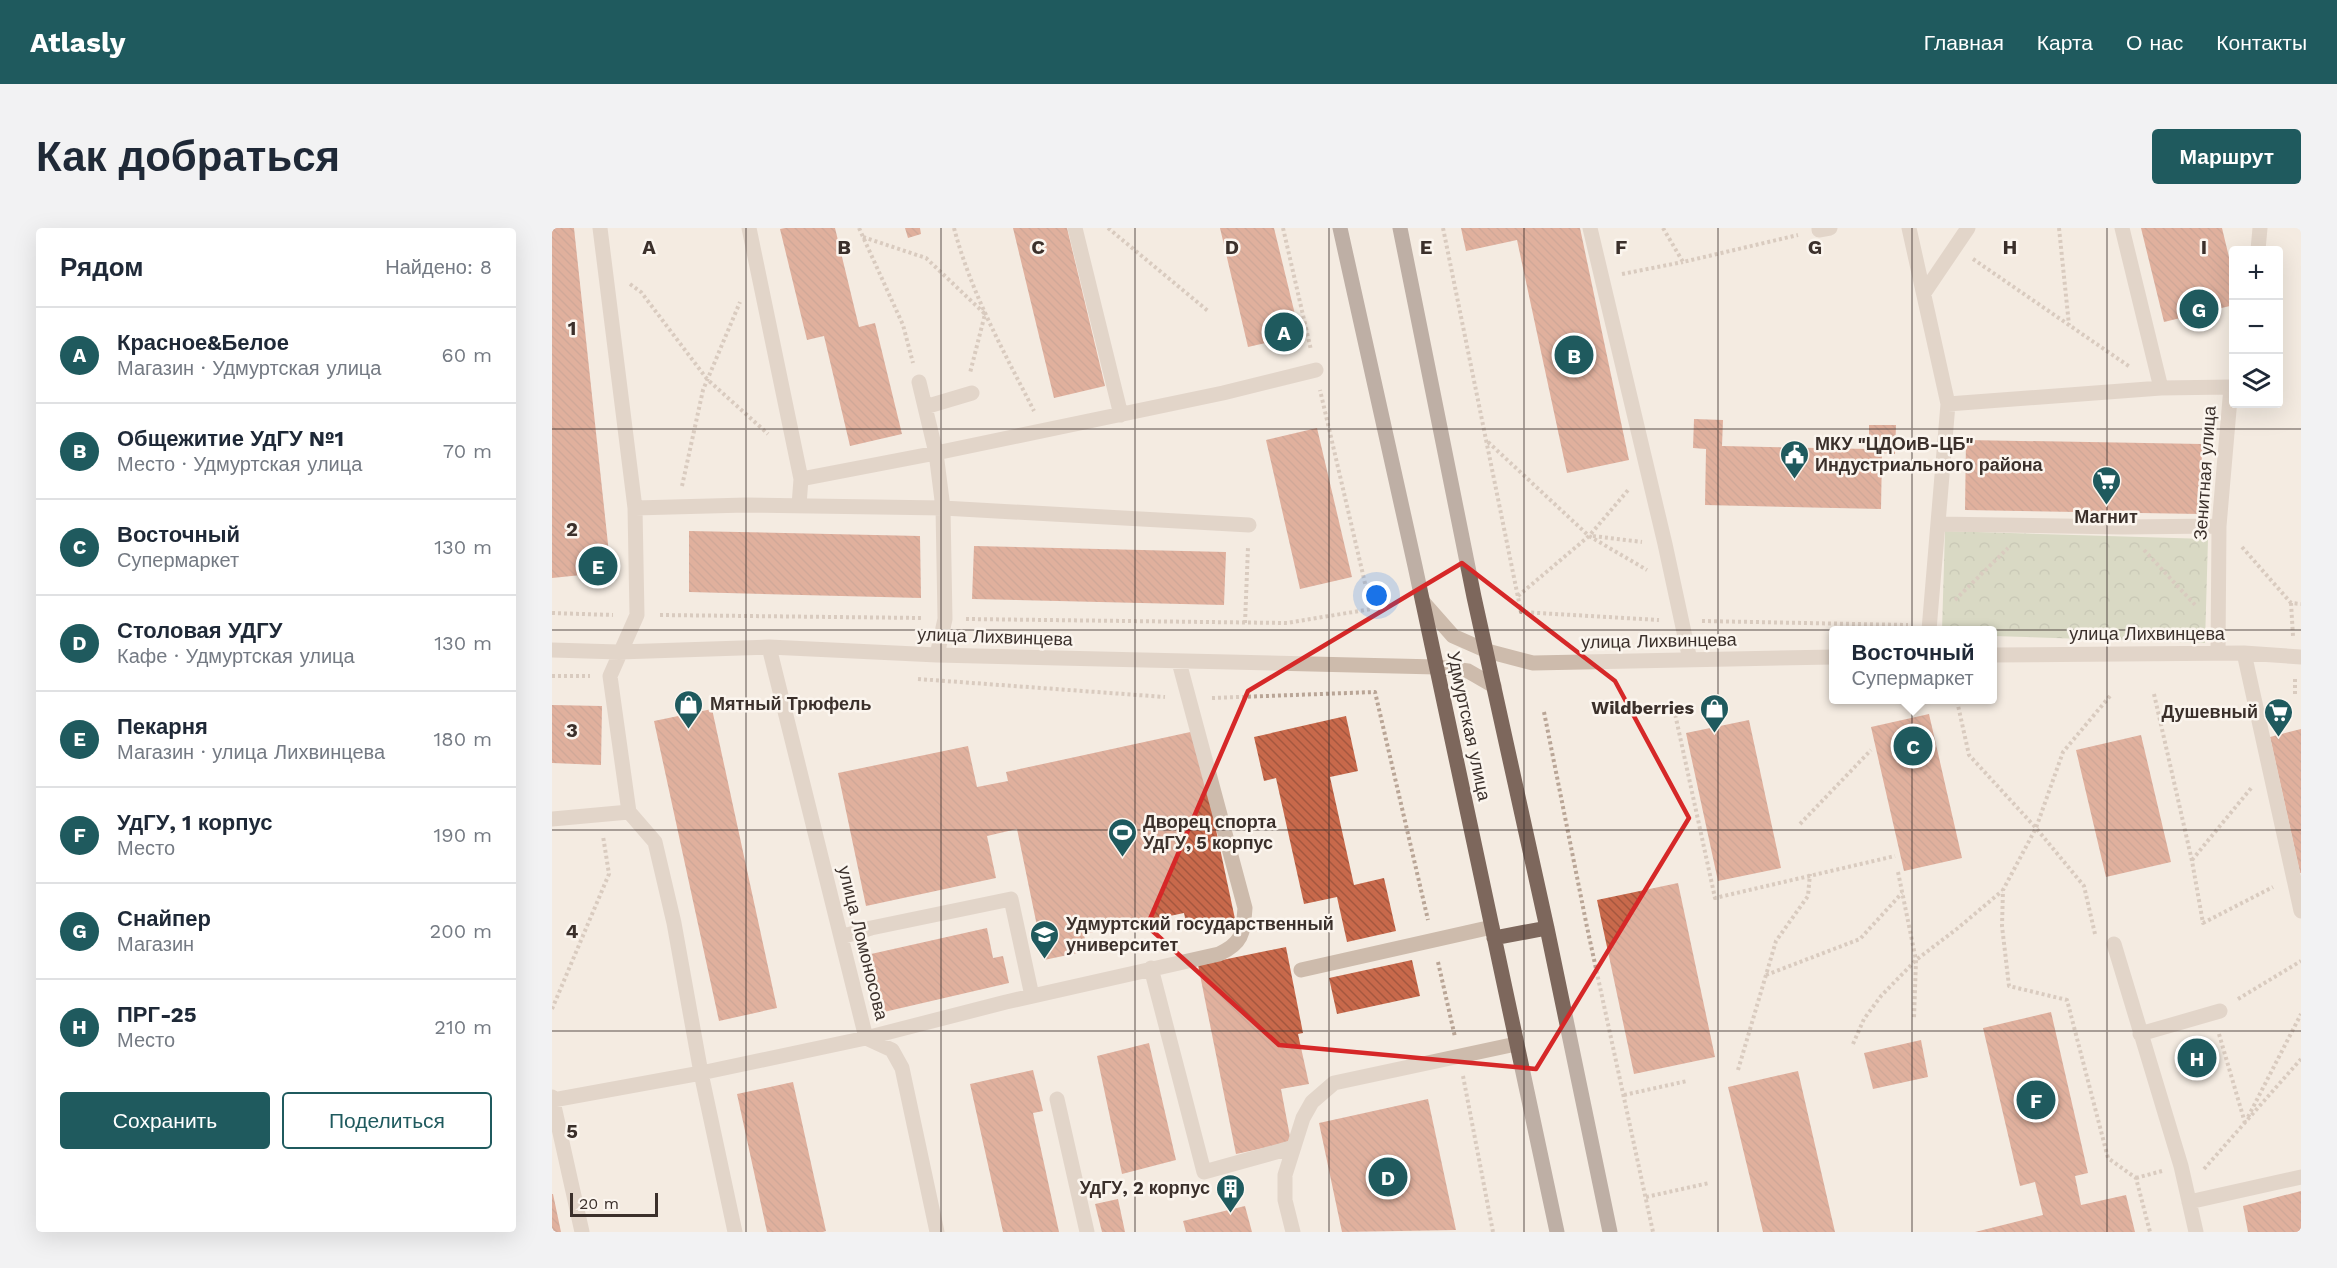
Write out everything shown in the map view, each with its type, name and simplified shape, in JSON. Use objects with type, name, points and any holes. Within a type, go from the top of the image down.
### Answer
[{"type":"main road","name":"Удмуртская улица","points":[[1340,228],[1423,602],[1557,1232]]},
{"type":"main road","name":"Удмуртская улица","points":[[1400,228],[1474,597],[1547,928],[1610,1232]]},
{"type":"main road","points":[[1493,933],[1547,928]]},
{"type":"street","points":[[600,228],[635,508],[637,615],[610,676],[629,812],[656,842],[735,1232]]},
{"type":"street","points":[[749,228],[801,479],[800,505]]},
{"type":"street","points":[[1074,228],[1121,415]]},
{"type":"street","points":[[1590,228],[1683,621],[1690,660]]},
{"type":"street","points":[[1910,228],[1948,404],[1929,626]]},
{"type":"street","points":[[1924,293],[1968,228]]},
{"type":"street","points":[[2122,228],[2160,388]]},
{"type":"street","points":[[2258,246],[2260,228]]},
{"type":"street","points":[[801,479],[1121,415],[1316,370]]},
{"type":"street","points":[[919,382],[936,453],[944,508],[945,618],[937,655]]},
{"type":"street","name":"Зенитная улица","points":[[1948,404],[2229,383]]},
{"type":"street","points":[[925,407],[968,394]]},
{"type":"street","name":"Зенитная улица","points":[[2218,653],[2219,526],[2230,408]]},
{"type":"street","points":[[635,508],[800,505],[944,508],[1249,525]]},
{"type":"street","points":[[1938,524],[2219,526]]},
{"type":"street","name":"улица Лихвинцева","points":[[1423,602],[1453,636],[1487,651],[1533,663],[1829,657]]},
{"type":"street","name":"улица Лихвинцева","points":[[552,650],[620,652],[769,647],[937,655],[1437,667],[1468,672],[1494,686]]},
{"type":"street","name":"улица Ломоносова","points":[[769,647],[866,1038],[892,1050],[902,1068],[937,1232]]},
{"type":"street","points":[[2244,653],[2301,911]]},
{"type":"street","name":"улица Лихвинцева","points":[[1997,655],[2244,653],[2301,657]]},
{"type":"street","points":[[582,1232],[552,1098],[701,1073],[866,1038],[1032,996],[1219,954],[1232,948],[1242,934],[1245,908],[1179,662]]},
{"type":"street","points":[[552,819],[629,812]]},
{"type":"street","points":[[841,937],[871,928],[1011,899],[1032,996]]},
{"type":"street","points":[[1300,970],[1493,933]]},
{"type":"street","points":[[2114,944],[2188,1196],[2196,1232]]},
{"type":"street","points":[[1151,968],[1204,1172],[1294,1147]]},
{"type":"street","points":[[2140,1034],[2216,1012]]},
{"type":"street","points":[[1293,1232],[1285,1200],[1286,1175],[1304,1118],[1312,1102],[1334,1083],[1516,1044]]},
{"type":"street","points":[[1057,1099],[1087,1232]]},
{"type":"street","points":[[2188,1196],[2301,1177]]},
{"type":"path","points":[[859,228],[903,325],[919,382]]},
{"type":"path","points":[[954,228],[985,314],[1043,431]]},
{"type":"path","points":[[1108,228],[1208,311]]},
{"type":"path","points":[[1283,228],[1371,609]]},
{"type":"path","points":[[1443,228],[1521,612],[1683,621],[1859,626]]},
{"type":"path","points":[[1663,228],[1683,262]]},
{"type":"path","points":[[2059,228],[2069,325]]},
{"type":"path","points":[[1602,278],[1683,262],[1823,229]]},
{"type":"path","points":[[863,237],[926,258],[985,314]]},
{"type":"path","points":[[1955,247],[2160,388]]},
{"type":"path","points":[[675,507],[680,495],[703,390],[757,262]]},
{"type":"path","points":[[606,266],[641,292],[707,379],[797,461]]},
{"type":"path","points":[[968,394],[985,314]]},
{"type":"path","points":[[1487,441],[1589,536],[1674,586]]},
{"type":"path","points":[[1518,597],[1589,536],[1647,467]]},
{"type":"path","points":[[1245,623],[1249,525]]},
{"type":"path","points":[[1931,626],[2029,526]]},
{"type":"path","points":[[2219,526],[2232,536],[2291,603],[2301,604]]},
{"type":"path","points":[[2123,527],[2217,629]]},
{"type":"path","points":[[1589,536],[1665,544]]},
{"type":"path","points":[[552,676],[610,676]]},
{"type":"path","points":[[918,679],[1190,698],[1375,692]]},
{"type":"path","points":[[2154,694],[2192,861],[2203,923],[2293,876]]},
{"type":"path","points":[[1853,1044],[1864,1019],[1881,996],[1916,960],[2003,890],[2036,828],[2063,752],[2110,696]]},
{"type":"path","points":[[1958,704],[1969,755],[2036,828],[2084,886],[2096,941]]},
{"type":"path","points":[[1674,709],[1715,898],[1894,856]]},
{"type":"path","points":[[1544,712],[1587,927],[1653,1232]]},
{"type":"path","points":[[1800,824],[1871,750]]},
{"type":"path","points":[[2192,861],[2268,766]]},
{"type":"path","points":[[552,1009],[609,873],[599,815]]},
{"type":"path","points":[[1898,872],[1916,960],[1914,1018]]},
{"type":"path","points":[[1738,1070],[1776,941],[1808,896],[1810,874]]},
{"type":"path","points":[[2003,890],[2002,926],[2009,986],[2067,1000],[2108,1158],[2136,1178],[2150,1232]]},
{"type":"path","points":[[1766,975],[1860,939],[1902,893]]},
{"type":"path","points":[[2245,1123],[2216,1012],[2301,961]]},
{"type":"path","points":[[2245,1123],[2301,1014]]},
{"type":"path","points":[[2188,1196],[2245,1123],[2301,1059]]},
{"type":"path","points":[[1624,1095],[1687,1081]]},
{"type":"path","points":[[1646,1197],[1709,1183]]},
{"type":"highlighted area","points":[[1462,563],[1615,681],[1689,818],[1536,1069],[1279,1045],[1147,926],[1248,691]]},
{"type":"green space","points":[[1945,531],[2208,539],[2205,643],[1997,636],[1997,626],[1942,626]]},
{"type":"building","points":[[552,228],[574,228],[611,572],[552,578]]},
{"type":"building","points":[[835,228],[859,327],[875,323],[902,434],[850,446],[824,336],[807,340],[780,229]]},
{"type":"building","points":[[905,228],[920,228],[921,234],[908,238]]},
{"type":"building","points":[[1013,228],[1067,228],[1105,386],[1054,398]]},
{"type":"building","points":[[1220,228],[1274,228],[1300,335],[1248,347]]},
{"type":"building","points":[[1461,228],[1580,228],[1629,460],[1567,473],[1517,240],[1466,251]]},
{"type":"building","points":[[2141,228],[2222,228],[2229,257],[2229,306],[2164,322]]},
{"type":"building","name":"МКУ \"ЦДОиВ-ЦБ\" Индустриального района","points":[[1694,419],[1723,420],[1722,446],[1869,449],[1869,425],[1896,425],[1895,454],[1882,453],[1881,509],[1705,505],[1706,449],[1693,448]]},
{"type":"building","points":[[1317,428],[1352,577],[1300,589],[1266,440]]},
{"type":"building","points":[[1966,440],[2202,444],[2201,514],[1965,510]]},
{"type":"building","points":[[689,531],[920,536],[921,598],[689,592]]},
{"type":"building","points":[[974,546],[1226,552],[1224,605],[972,599]]},
{"type":"building","points":[[552,705],[602,706],[601,765],[552,763]]},
{"type":"building","points":[[712,709],[777,1008],[719,1021],[654,721]]},
{"type":"building","points":[[1929,714],[1962,858],[1904,871],[1871,727]]},
{"type":"building","points":[[1346,716],[1358,771],[1330,777],[1354,885],[1384,878],[1396,931],[1347,942],[1337,897],[1304,904],[1276,778],[1264,781],[1254,737]]},
{"type":"building","points":[[1749,720],[1781,868],[1718,881],[1686,733]]},
{"type":"building","points":[[2301,729],[2301,873],[2300,873],[2270,737]]},
{"type":"building","name":"Дворец спорта УдГУ, 5 корпус","points":[[1195,731],[1235,919],[1187,928],[1184,913],[1084,934],[1087,951],[1044,960],[1017,829],[987,836],[996,878],[866,906],[838,773],[968,746],[977,787],[1008,781],[1006,772]]},
{"type":"building","points":[[2141,735],[2171,862],[2106,877],[2076,750]]},
{"type":"building","points":[[1678,883],[1715,1057],[1634,1074],[1597,900]]},
{"type":"building","points":[[987,928],[993,958],[1003,956],[1009,983],[884,1012],[871,954]]},
{"type":"building","points":[[1286,947],[1303,1033],[1298,1034],[1309,1084],[1281,1089],[1291,1142],[1236,1154],[1198,965]]},
{"type":"building","points":[[1412,960],[1420,996],[1337,1014],[1329,978]]},
{"type":"building","points":[[2051,1012],[2088,1173],[2075,1176],[2081,1205],[2126,1195],[2135,1232],[1975,1232],[2043,1215],[2035,1182],[2020,1186],[1983,1028]]},
{"type":"building","points":[[1921,1040],[1928,1077],[1873,1089],[1864,1053]]},
{"type":"building","points":[[1149,1043],[1176,1160],[1122,1174],[1097,1056]]},
{"type":"building","points":[[2208,1045],[2213,1063],[2187,1071],[2181,1053]]},
{"type":"building","points":[[1033,1070],[1043,1111],[1033,1113],[1059,1232],[1003,1232],[970,1084]]},
{"type":"building","points":[[1798,1071],[1835,1232],[1763,1232],[1728,1087]]},
{"type":"building","points":[[793,1082],[826,1231],[823,1232],[767,1232],[737,1094]]},
{"type":"building","points":[[1428,1099],[1456,1230],[1342,1232],[1319,1123]]},
{"type":"building","points":[[2301,1191],[2301,1232],[2248,1232],[2243,1206]]},
{"type":"building","points":[[553,1194],[561,1232],[552,1232]]},
{"type":"building","points":[[1118,1199],[1125,1232],[1102,1232],[1095,1204]]},
{"type":"building","name":"УдГУ, 2 корпус","points":[[1245,1206],[1252,1232],[1186,1232],[1183,1221]]},
{"type":"place","name":"Снайпер","points":[[2199,309]]},
{"type":"place","name":"Красное&Белое","points":[[1284,332]]},
{"type":"place","name":"Общежитие УдГУ №1","points":[[1574,355]]},
{"type":"place","name":"МКУ \"ЦДОиВ-ЦБ\" Индустриального района","points":[[1794,480]]},
{"type":"place","name":"Магнит","points":[[2106,506]]},
{"type":"place","name":"Пекарня","points":[[598,566]]},
{"type":"place","name":"Мятный Трюфель","points":[[689,730]]},
{"type":"place","name":"Wildberries","points":[[1715,734]]},
{"type":"place","name":"Душевный","points":[[2279,738]]},
{"type":"place","name":"Восточный","points":[[1913,746]]},
{"type":"place","name":"Дворец спорта УдГУ, 5 корпус","points":[[1122,858]]},
{"type":"place","name":"Удмуртский государственный университет","points":[[1045,960]]},
{"type":"place","name":"ПРГ-25","points":[[2197,1058]]},
{"type":"place","name":"УдГУ, 1 корпус","points":[[2036,1100]]},
{"type":"place","name":"Столовая УДГУ","points":[[1388,1177]]},
{"type":"place","name":"УдГУ, 2 корпус","points":[[1231,1214]]}]
